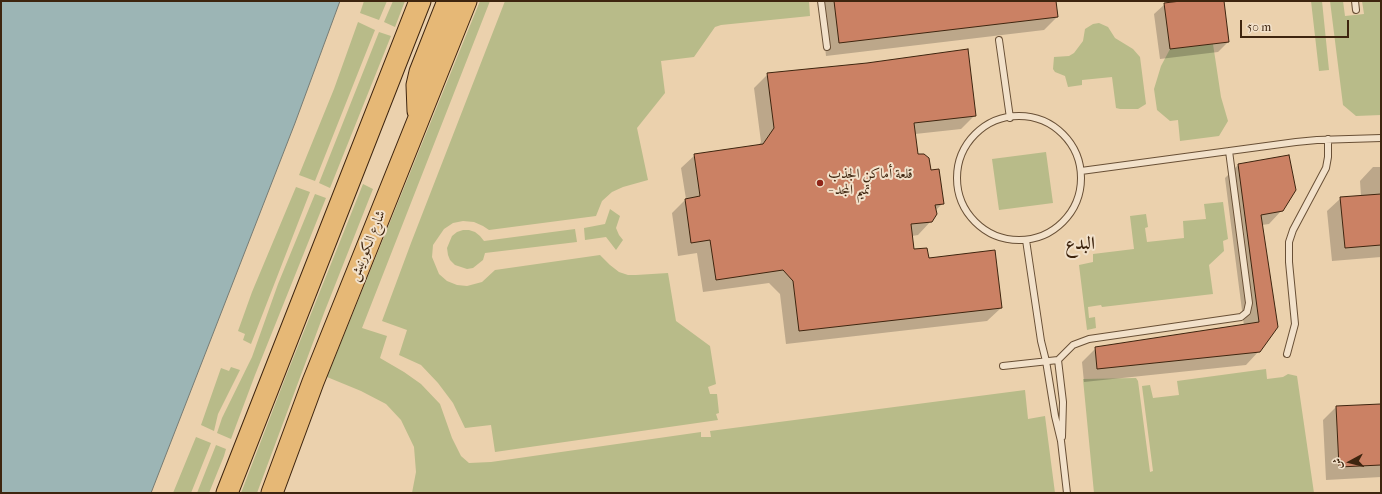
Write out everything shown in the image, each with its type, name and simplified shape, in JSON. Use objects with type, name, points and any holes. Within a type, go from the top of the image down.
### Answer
[{"type":"highway","points":[[227,493],[420,1]]},
{"type":"highway","points":[[418,120],[418,78],[448,1]]},
{"type":"highway","name":"شارع الكورنيش","points":[[272,493],[314,382],[466,1]]},
{"type":"lane","points":[[821,1],[828,47]]},
{"type":"lane","points":[[1355,1],[1356,10]]},
{"type":"lane","points":[[999,40],[1010,118]]},
{"type":"lane","points":[[1023,116],[1044,121],[1062,133],[1074,150],[1080,171],[1080,191],[1073,209],[1061,224],[1044,235],[1026,240],[1006,239],[1000,237],[988,232],[973,220],[962,203],[957,184],[959,163],[968,143],[982,128],[1002,118],[1023,116]]},
{"type":"lane","points":[[1080,171],[1296,142],[1328,139],[1381,138]]},
{"type":"lane","points":[[1287,354],[1295,324],[1289,262],[1289,242],[1293,230],[1326,168],[1328,157],[1328,139]]},
{"type":"lane","points":[[1003,366],[1058,360],[1073,346],[1089,339],[1241,317],[1247,312],[1249,302],[1229,151]]},
{"type":"lane","points":[[1026,240],[1041,341],[1061,441],[1067,493]]},
{"type":"lane","points":[[1058,360],[1063,402],[1061,441]]},
{"type":"green space","points":[[364,1],[387,1],[379,20],[360,13]]},
{"type":"green space","points":[[393,1],[405,1],[395,27],[384,22]]},
{"type":"green space","points":[[480,1],[490,1],[362,328],[387,336],[380,358],[421,384],[440,404],[452,438],[461,456],[469,463],[491,462],[701,432],[701,437],[711,437],[710,431],[1025,390],[1028,419],[1045,416],[1055,493],[412,493],[416,472],[414,447],[401,420],[386,404],[361,391],[327,377]]},
{"type":"green space","points":[[505,1],[809,1],[810,16],[721,25],[715,27],[694,57],[661,61],[665,93],[637,128],[648,180],[623,187],[612,192],[602,201],[596,216],[489,230],[474,222],[463,221],[453,223],[444,229],[433,245],[432,257],[439,274],[447,281],[457,285],[467,286],[482,282],[495,270],[600,255],[619,272],[628,275],[668,273],[676,321],[710,346],[716,384],[708,387],[710,394],[717,394],[719,413],[716,414],[718,420],[495,452],[491,425],[465,428],[453,403],[438,383],[421,365],[399,355],[407,330],[382,321]]},
{"type":"green space","points":[[1311,1],[1322,1],[1329,70],[1319,71]]},
{"type":"green space","points":[[1330,1],[1343,1],[1345,16],[1364,14],[1362,1],[1381,1],[1381,115],[1356,116],[1343,105]]},
{"type":"green space","points":[[358,22],[375,30],[315,181],[299,175],[334,89]]},
{"type":"green space","points":[[1099,23],[1108,27],[1115,38],[1133,49],[1140,57],[1146,104],[1138,109],[1116,108],[1112,77],[1082,80],[1082,85],[1068,87],[1065,76],[1055,72],[1053,69],[1054,57],[1069,56],[1074,53],[1083,41],[1085,29],[1093,24]]},
{"type":"green space","points":[[379,32],[391,36],[330,188],[319,183]]},
{"type":"green space","points":[[1213,44],[1221,97],[1228,121],[1219,136],[1180,141],[1178,120],[1170,121],[1157,110],[1154,89],[1161,66],[1170,49]]},
{"type":"green space","points":[[1046,152],[1053,203],[999,210],[992,159]]},
{"type":"green space","points":[[363,184],[373,189],[324,313],[257,493],[241,493],[286,376]]},
{"type":"green space","points":[[296,187],[310,192],[251,344],[243,340],[245,334],[238,331],[252,292]]},
{"type":"green space","points":[[315,194],[326,198],[231,439],[217,433],[222,418],[252,357],[278,284]]},
{"type":"green space","points":[[1223,202],[1228,239],[1223,241],[1224,251],[1209,265],[1213,294],[1102,307],[1101,305],[1088,307],[1089,318],[1095,317],[1096,328],[1087,330],[1079,265],[1093,262],[1093,254],[1134,249],[1130,216],[1146,214],[1148,227],[1145,228],[1147,242],[1184,238],[1183,221],[1206,219],[1204,204]]},
{"type":"green space","points":[[610,209],[620,216],[616,228],[623,240],[616,250],[606,237],[585,240],[584,228],[605,224]]},
{"type":"green space","points":[[575,229],[577,242],[485,253],[483,260],[473,268],[467,269],[455,265],[450,260],[448,255],[447,248],[452,236],[463,230],[475,232],[484,241]]},
{"type":"green space","points":[[231,367],[240,370],[218,414],[214,431],[201,425],[221,368],[229,371]]},
{"type":"green space","points":[[1266,369],[1267,379],[1283,377],[1288,374],[1297,376],[1314,493],[1094,493],[1083,379],[1136,378],[1138,381],[1150,472],[1153,471],[1142,386],[1150,385],[1153,398],[1179,395],[1177,381]]},
{"type":"green space","points":[[196,437],[211,443],[191,493],[173,493]]},
{"type":"green space","points":[[216,445],[226,449],[224,456],[209,493],[197,493]]},
{"type":"water","points":[[1,1],[340,1],[295,123],[151,493],[1,493]]},
{"type":"building","points":[[834,1],[1056,1],[1058,17],[839,43]]},
{"type":"building","points":[[1181,1],[1224,1],[1229,42],[1170,49],[1164,3]]},
{"type":"building","name":"قلعة أماكن الجذب - تميم المجد","points":[[968,49],[976,116],[914,123],[918,154],[924,154],[929,158],[931,170],[939,169],[944,204],[935,205],[937,214],[932,222],[911,224],[914,249],[927,248],[929,258],[995,250],[1002,308],[799,331],[793,281],[783,270],[716,280],[710,240],[691,243],[685,199],[700,196],[694,154],[763,144],[774,128],[767,73],[867,63]]},
{"type":"building","points":[[1289,155],[1296,190],[1283,211],[1261,215],[1278,327],[1260,352],[1097,369],[1095,347],[1259,322],[1238,164]]},
{"type":"building","points":[[1381,194],[1381,245],[1345,248],[1340,197]]},
{"type":"building","points":[[1381,404],[1381,465],[1339,467],[1336,406]]},
{"type":"place","name":"قلعة أماكن الجذب - تميم المجد","points":[[820,183]]},
{"type":"district","name":"البدع","points":[[1080,245]]}]
